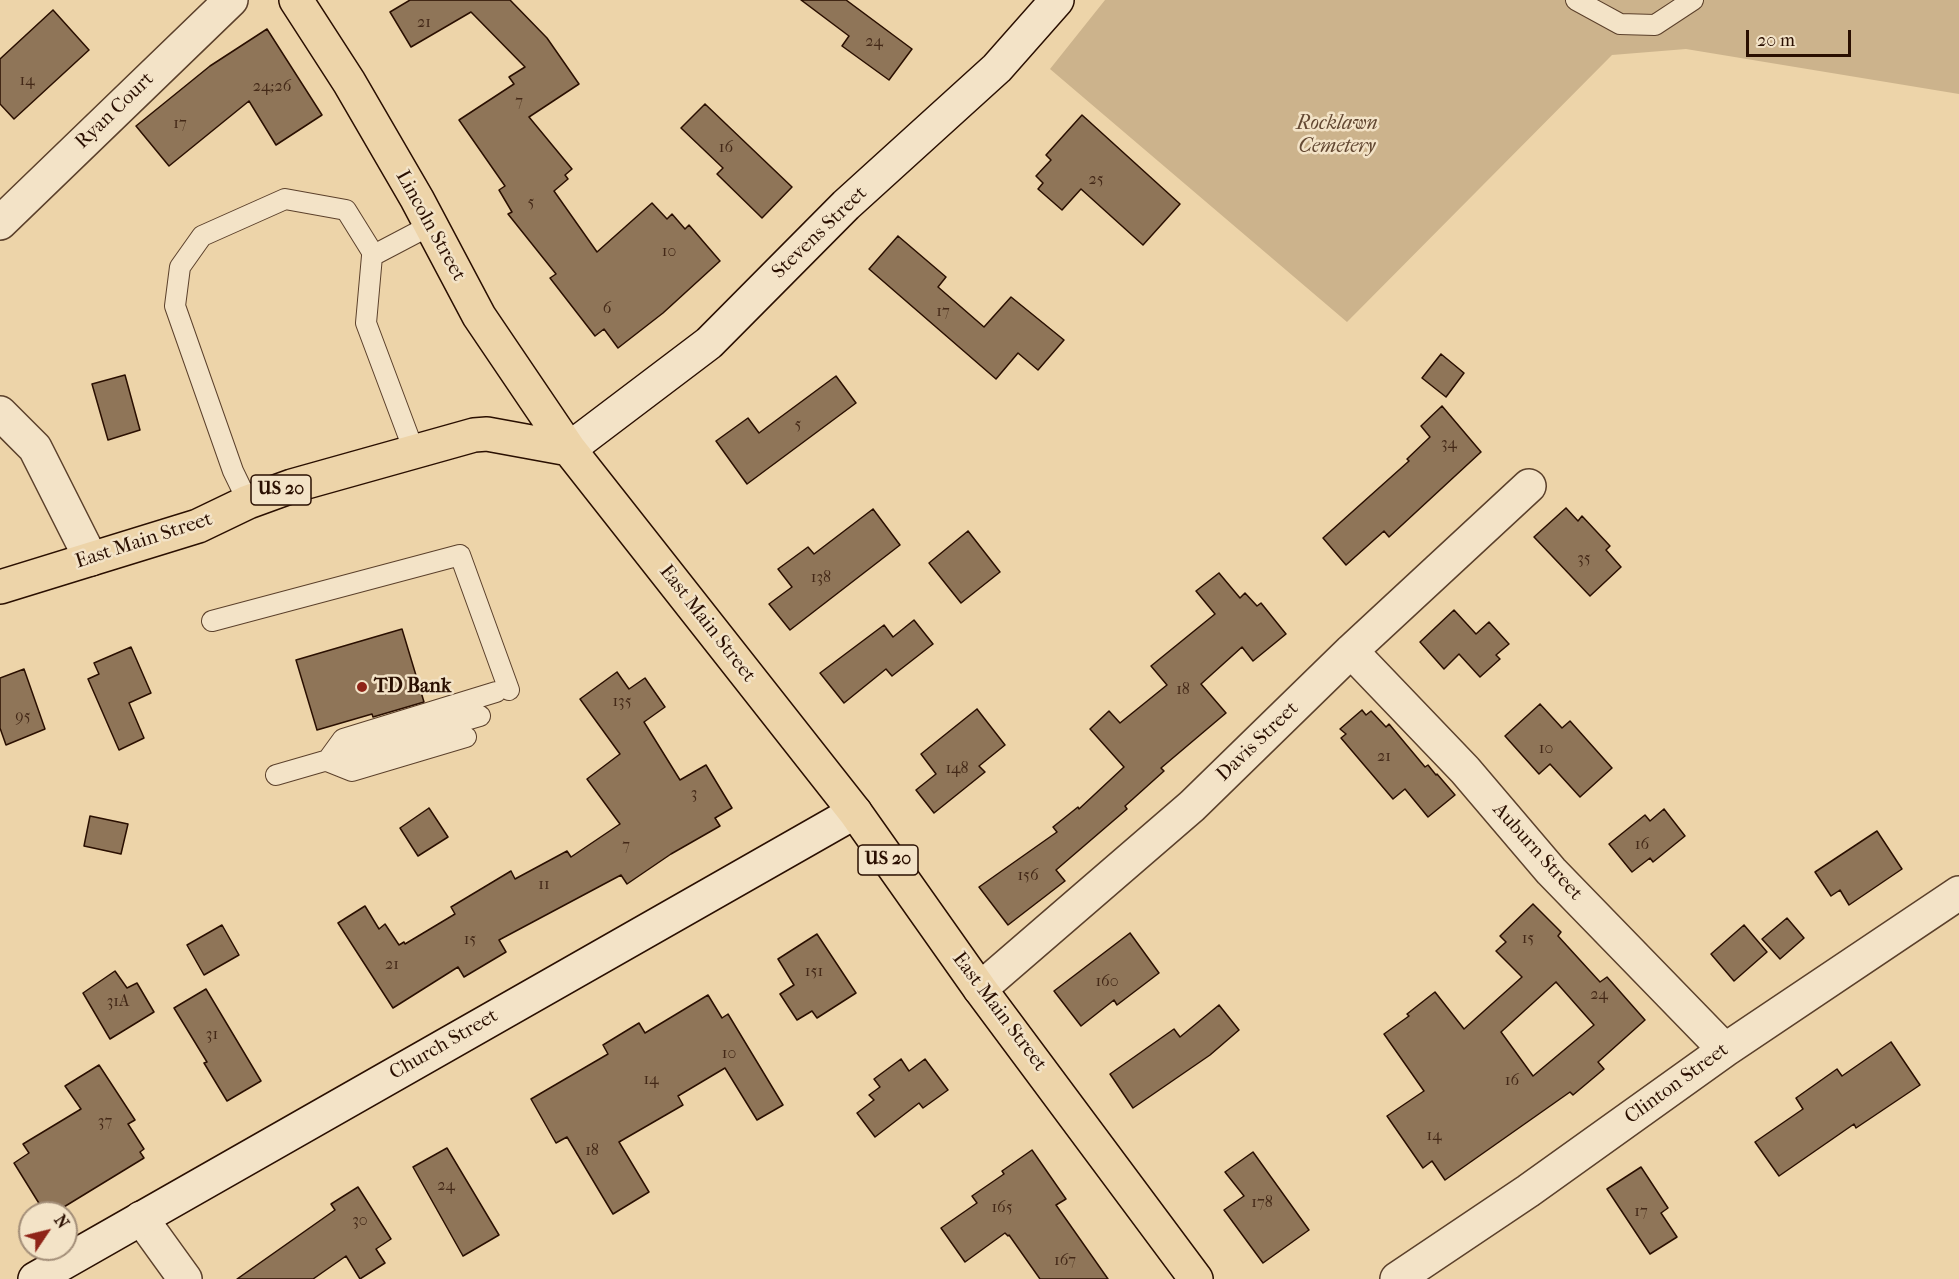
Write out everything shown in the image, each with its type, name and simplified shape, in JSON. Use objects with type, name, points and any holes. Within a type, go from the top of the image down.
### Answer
[{"type":"main road","name":"Lincoln Street","points":[[296,0],[349,82],[431,225],[479,316],[569,449]]},
{"type":"main road","name":"East Main Street","points":[[0,587],[198,526],[248,502],[292,486],[474,435],[487,434],[569,449],[855,812],[980,989],[1196,1279]]},
{"type":"street","name":"Ryan Court","points":[[0,222],[231,0]]},
{"type":"street","name":"Stevens Street","points":[[569,449],[709,343],[846,205],[997,68],[1057,0]]},
{"type":"street","points":[[0,413],[34,448],[91,559]]},
{"type":"street","name":"Davis Street","points":[[980,989],[1192,806],[1351,651],[1528,486]]},
{"type":"street","name":"Auburn Street","points":[[1351,651],[1465,770],[1551,871],[1725,1050]]},
{"type":"street","name":"Church Street","points":[[35,1279],[855,812]]},
{"type":"street","name":"Clinton Street","points":[[1397,1279],[1528,1191],[1725,1050],[1959,893]]},
{"type":"street","points":[[141,1218],[185,1279]]},
{"type":"lane","points":[[1576,0],[1620,24],[1654,24],[1693,0]]},
{"type":"lane","points":[[248,502],[232,471],[175,306],[180,267],[202,236],[285,199],[346,210],[374,255]]},
{"type":"lane","points":[[414,451],[366,322],[372,256],[431,225]]},
{"type":"lane","points":[[212,621],[460,555],[503,691],[343,739],[327,761]]},
{"type":"lane","points":[[276,775],[480,716]]},
{"type":"lane","points":[[327,761],[352,771],[466,737]]},
{"type":"green space","name":"Rocklawn Cemetery","points":[[1105,0],[1959,0],[1959,94],[1686,49],[1612,55],[1347,322],[1050,69]]},
{"type":"building","points":[[410,0],[510,0],[547,38],[579,84],[529,117],[572,169],[565,175],[568,179],[554,191],[597,252],[652,203],[667,219],[672,214],[685,229],[689,225],[720,261],[663,313],[618,348],[604,329],[595,336],[550,278],[556,274],[508,214],[512,212],[499,190],[505,186],[459,120],[514,84],[509,77],[525,67],[471,12],[411,47],[390,12]]},
{"type":"building","points":[[801,0],[846,0],[912,49],[889,80],[842,46],[849,36]]},
{"type":"building","points":[[53,10],[89,50],[14,119],[0,104],[0,59]]},
{"type":"building","points":[[267,29],[322,115],[276,145],[249,101],[169,166],[136,126],[210,66]]},
{"type":"building","points":[[705,104],[792,187],[762,218],[717,174],[723,168],[681,128]]},
{"type":"building","points":[[1082,115],[1180,204],[1143,245],[1081,189],[1062,210],[1038,189],[1043,183],[1036,176],[1051,160],[1046,155]]},
{"type":"building","points":[[898,236],[946,277],[938,287],[984,327],[1011,297],[1064,340],[1038,370],[1018,353],[996,379],[869,269]]},
{"type":"building","points":[[1441,354],[1464,373],[1446,397],[1422,378]]},
{"type":"building","points":[[125,375],[140,430],[108,440],[92,384]]},
{"type":"building","points":[[836,376],[856,403],[747,484],[716,441],[748,418],[759,433]]},
{"type":"building","points":[[1442,406],[1481,452],[1389,537],[1384,531],[1346,565],[1323,538],[1409,461],[1407,459],[1430,437],[1421,426]]},
{"type":"building","points":[[1566,508],[1578,521],[1582,516],[1610,546],[1606,550],[1621,567],[1590,596],[1534,537]]},
{"type":"building","points":[[873,509],[900,545],[790,630],[769,604],[792,587],[778,569],[808,547],[814,554]]},
{"type":"building","points":[[968,531],[1000,572],[961,603],[929,563]]},
{"type":"building","points":[[1219,573],[1240,598],[1245,593],[1257,606],[1261,603],[1286,634],[1253,661],[1242,647],[1201,684],[1226,713],[1161,768],[1164,771],[1125,806],[1127,809],[1056,870],[1065,881],[1008,925],[979,887],[1057,832],[1053,827],[1078,807],[1079,809],[1124,767],[1090,729],[1109,711],[1120,723],[1167,685],[1151,666],[1215,614],[1196,591]]},
{"type":"building","points":[[1454,610],[1476,634],[1489,622],[1509,644],[1496,655],[1500,659],[1480,677],[1459,654],[1444,669],[1420,642]]},
{"type":"building","points":[[914,620],[933,644],[892,676],[886,669],[844,703],[820,673],[884,625],[893,637]]},
{"type":"building","name":"TD Bank","points":[[402,629],[424,702],[317,730],[296,660]]},
{"type":"building","points":[[131,647],[151,693],[129,703],[144,738],[119,750],[88,679],[99,674],[94,663]]},
{"type":"building","points":[[24,669],[45,729],[6,745],[0,728],[0,678]]},
{"type":"building","points":[[617,672],[629,689],[645,678],[665,707],[644,722],[680,780],[706,765],[732,808],[715,818],[720,826],[671,854],[627,884],[621,875],[499,940],[506,952],[464,977],[458,967],[393,1008],[338,923],[365,906],[379,929],[385,924],[399,945],[404,942],[405,944],[455,914],[451,907],[511,871],[515,879],[567,851],[571,857],[620,824],[587,779],[620,754],[580,699]]},
{"type":"building","points":[[1540,704],[1562,728],[1570,721],[1612,768],[1580,797],[1550,764],[1539,774],[1505,736]]},
{"type":"building","points":[[977,709],[1005,745],[979,766],[985,772],[934,813],[916,790],[936,774],[921,754]]},
{"type":"building","points":[[1362,710],[1366,715],[1371,711],[1386,727],[1389,724],[1425,767],[1428,765],[1455,795],[1428,817],[1405,789],[1393,799],[1341,738],[1346,734],[1340,729]]},
{"type":"building","points":[[429,808],[448,837],[418,856],[400,828]]},
{"type":"building","points":[[1664,809],[1685,836],[1653,862],[1650,858],[1632,872],[1609,844],[1645,815],[1650,821]]},
{"type":"building","points":[[90,816],[128,824],[121,854],[84,846]]},
{"type":"building","points":[[1877,831],[1902,869],[1849,905],[1840,890],[1831,896],[1815,872]]},
{"type":"building","points":[[1533,904],[1561,932],[1558,936],[1600,982],[1607,977],[1645,1020],[1598,1062],[1604,1069],[1573,1095],[1570,1092],[1445,1180],[1432,1161],[1423,1168],[1387,1116],[1424,1091],[1384,1034],[1409,1016],[1407,1014],[1435,992],[1464,1029],[1522,977],[1496,951],[1506,942],[1500,936]],"holes":[[[1556,982],[1594,1025],[1533,1076],[1501,1032]]]},
{"type":"building","points":[[1787,918],[1804,938],[1780,959],[1762,939]]},
{"type":"building","points":[[222,925],[239,955],[204,975],[187,945]]},
{"type":"building","points":[[1744,925],[1767,952],[1734,981],[1711,954]]},
{"type":"building","points":[[1130,933],[1159,973],[1117,1005],[1114,1000],[1081,1026],[1054,991]]},
{"type":"building","points":[[817,934],[856,993],[817,1018],[812,1011],[797,1020],[780,994],[794,985],[778,959]]},
{"type":"building","points":[[115,971],[127,988],[137,983],[154,1012],[110,1039],[83,993]]},
{"type":"building","points":[[206,989],[261,1081],[227,1101],[204,1063],[207,1062],[174,1008]]},
{"type":"building","points":[[708,995],[722,1018],[728,1014],[783,1105],[757,1120],[725,1068],[678,1096],[683,1105],[619,1142],[649,1192],[613,1214],[567,1137],[556,1143],[531,1099],[608,1054],[603,1045],[639,1023],[645,1033]]},
{"type":"building","points":[[1219,1005],[1239,1030],[1210,1055],[1133,1108],[1110,1074],[1174,1029],[1180,1037]]},
{"type":"building","points":[[1891,1042],[1920,1085],[1856,1128],[1854,1124],[1779,1176],[1755,1142],[1803,1109],[1796,1098],[1837,1069],[1842,1076]]},
{"type":"building","points":[[901,1059],[909,1071],[925,1059],[948,1090],[923,1108],[919,1103],[875,1137],[857,1113],[874,1100],[869,1095],[880,1087],[874,1079]]},
{"type":"building","points":[[99,1065],[135,1120],[128,1124],[144,1149],[140,1152],[144,1158],[74,1201],[38,1201],[14,1163],[29,1153],[23,1144],[81,1109],[65,1086]]},
{"type":"building","points":[[447,1148],[499,1235],[463,1256],[413,1167]]},
{"type":"building","points":[[1032,1150],[1066,1199],[1056,1205],[1108,1279],[1040,1279],[1009,1235],[1005,1233],[965,1262],[941,1228],[977,1203],[972,1196],[1004,1174],[1002,1171]]},
{"type":"building","points":[[1253,1152],[1309,1230],[1263,1263],[1224,1210],[1244,1196],[1225,1172]]},
{"type":"building","points":[[1641,1167],[1668,1208],[1661,1213],[1677,1237],[1650,1254],[1607,1189]]},
{"type":"building","points":[[358,1187],[391,1239],[376,1249],[385,1263],[360,1279],[346,1256],[313,1279],[237,1279],[335,1210],[331,1204]]},
{"type":"place","name":"TD Bank","points":[[362,687]]}]
